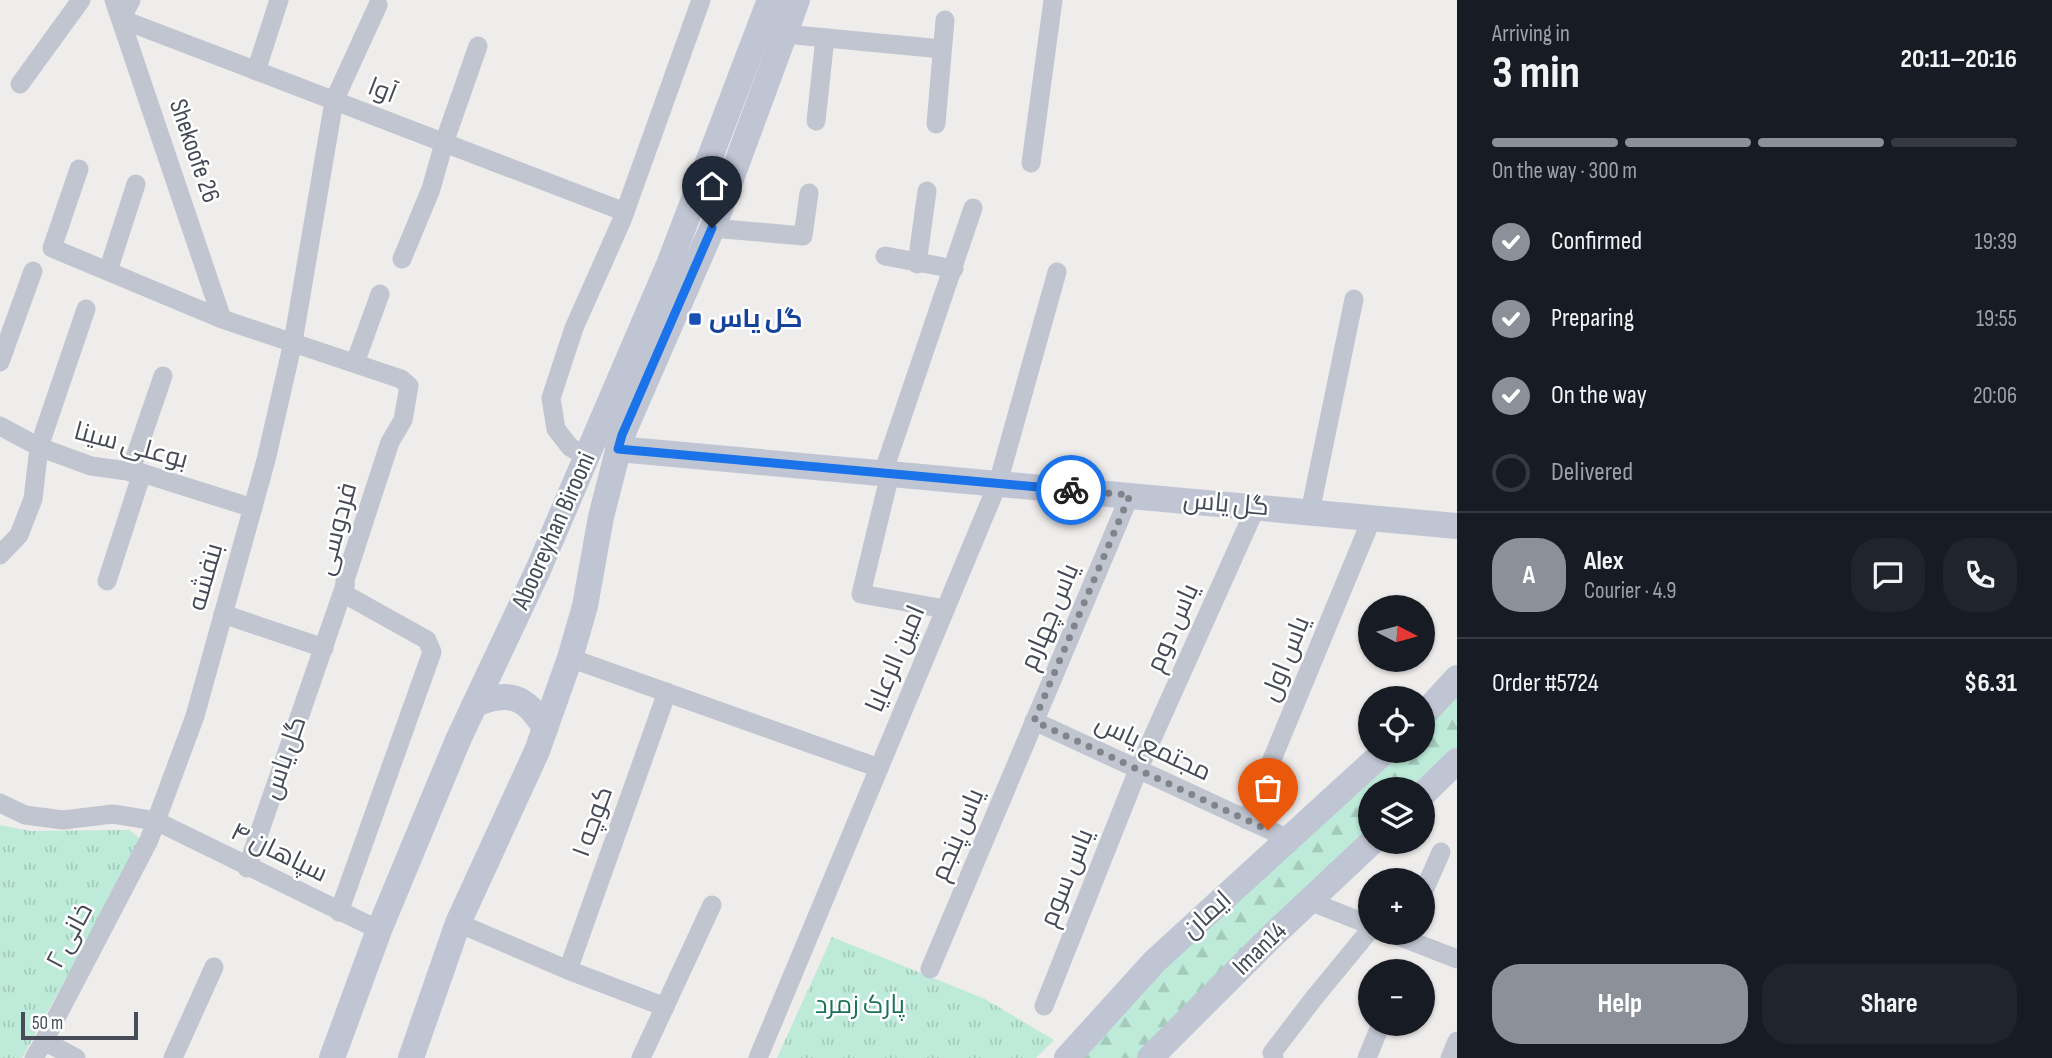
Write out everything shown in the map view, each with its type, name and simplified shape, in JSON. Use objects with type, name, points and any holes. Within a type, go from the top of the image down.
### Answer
[{"type":"main road","name":"Abooreyhan Birooni","points":[[332,1058],[379,930],[670,262],[770,0]]},
{"type":"main road","name":"Abooreyhan Birooni","points":[[411,1058],[458,923],[537,751],[570,657],[622,435],[712,228],[797,0]]},
{"type":"main road","name":"گل یاس","points":[[618,449],[1457,526]]},
{"type":"main road","points":[[1435,702],[1457,678]]},
{"type":"main road","points":[[475,705],[495,696],[516,698],[534,709],[545,727]]},
{"type":"main road","points":[[1435,782],[1457,761]]},
{"type":"main road","name":"ایمان","points":[[1068,1058],[1155,961],[1372,763]]},
{"type":"main road","name":"Iman14","points":[[1150,1058],[1359,854]]},
{"type":"street","points":[[20,84],[81,0]]},
{"type":"street","name":"Shekoofe 26","points":[[114,0],[222,318]]},
{"type":"street","points":[[121,19],[131,0]]},
{"type":"street","points":[[256,71],[279,0]]},
{"type":"street","points":[[587,457],[570,447],[556,429],[551,398],[574,328],[625,212],[701,0]]},
{"type":"street","points":[[1031,163],[1053,0]]},
{"type":"street","name":"بنفشه","points":[[156,821],[195,716],[253,508],[293,342],[334,101],[378,5]]},
{"type":"street","name":"آوا","points":[[121,19],[625,212]]},
{"type":"street","points":[[936,124],[945,20]]},
{"type":"street","points":[[785,34],[942,49]]},
{"type":"street","points":[[816,121],[825,38]]},
{"type":"street","points":[[402,259],[431,189],[478,46]]},
{"type":"street","name":"فردوسی","points":[[79,169],[52,248],[222,318],[401,379],[409,386],[403,420],[390,442],[345,592],[427,640],[432,652],[338,912]]},
{"type":"street","points":[[108,271],[136,184]]},
{"type":"street","points":[[917,264],[927,191]]},
{"type":"street","points":[[712,228],[803,236],[809,193]]},
{"type":"street","points":[[945,609],[861,594],[886,473],[974,208]]},
{"type":"street","points":[[885,256],[954,269]]},
{"type":"street","points":[[0,362],[33,271]]},
{"type":"street","name":"امین الرعایا","points":[[758,1058],[998,484],[1057,272]]},
{"type":"street","points":[[355,363],[380,294]]},
{"type":"street","points":[[1310,512],[1354,299]]},
{"type":"street","points":[[0,555],[19,534],[33,499],[39,447],[86,309]]},
{"type":"street","points":[[107,581],[163,376]]},
{"type":"street","name":"بوعلی سینا","points":[[0,426],[39,447],[91,466],[136,472],[253,508]]},
{"type":"street","name":"یاس چهارم","points":[[1034,721],[1130,495]]},
{"type":"street","name":"یاس دوم","points":[[1138,769],[1256,507]]},
{"type":"street","name":"یاس اول","points":[[1247,820],[1372,518]]},
{"type":"street","name":"گل یاس","points":[[247,868],[345,585]]},
{"type":"street","points":[[223,614],[324,648]]},
{"type":"street","points":[[570,657],[879,768]]},
{"type":"street","name":"کوچه ۱","points":[[568,970],[667,692]]},
{"type":"street","name":"مجتمع یاس","points":[[1034,721],[1289,839]]},
{"type":"street","name":"یاس پنجم","points":[[930,969],[1034,721]]},
{"type":"street","name":"یاس سوم","points":[[1044,1006],[1138,769]]},
{"type":"street","name":"سپاهان ۴","points":[[0,803],[24,814],[63,820],[113,814],[156,821],[247,868],[379,930]]},
{"type":"street","name":"خانی ۲","points":[[34,1058],[149,840],[156,821]]},
{"type":"street","points":[[1434,868],[1441,852]]},
{"type":"street","points":[[1309,901],[1358,923]]},
{"type":"street","points":[[641,1058],[712,905]]},
{"type":"street","points":[[458,923],[568,970],[665,1007]]},
{"type":"street","points":[[1274,1058],[1272,1053],[1358,943]]},
{"type":"street","points":[[1425,945],[1457,959]]},
{"type":"street","points":[[173,1058],[214,967]]},
{"type":"street","points":[[1367,1058],[1376,1036]]},
{"type":"street","points":[[44,1041],[76,1058]]},
{"type":"street","points":[[1450,1058],[1457,1041]]},
{"type":"green space","points":[[1457,690],[1457,750],[1429,777],[1368,777],[1384,763],[1435,763],[1435,714]]},
{"type":"green space","points":[[1358,786],[1358,845],[1138,1058],[1081,1058],[1166,961]]},
{"type":"green space","points":[[0,825],[30,831],[129,830],[142,840],[22,1058],[0,1058]]},
{"type":"green space","name":"پارک زمرد","points":[[832,937],[985,999],[1054,1040],[1036,1058],[777,1058]]},
{"type":"way so far","points":[[1071,490],[1130,495],[1034,721],[1268,830]]},
{"type":"place","name":"گل یاس","points":[[695,319]]},
{"type":"route","points":[[712,228],[618,449],[1071,490]]}]
